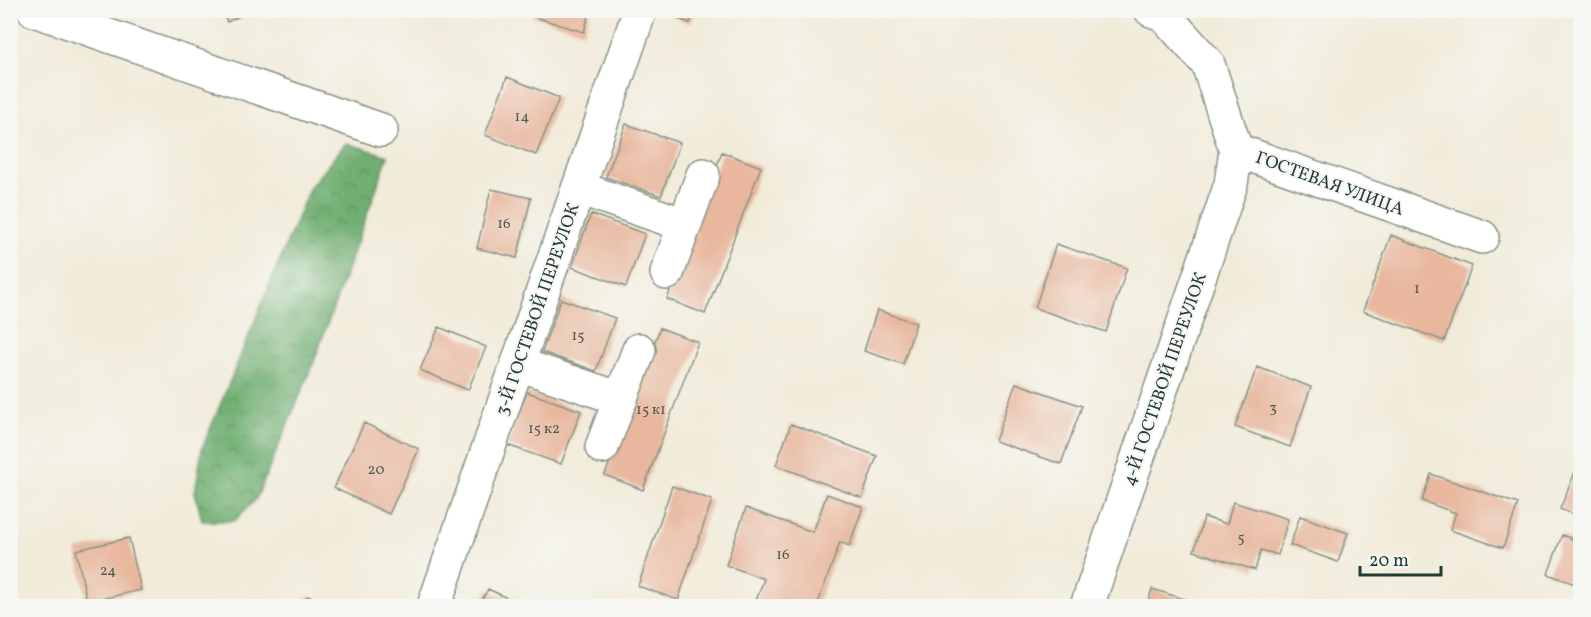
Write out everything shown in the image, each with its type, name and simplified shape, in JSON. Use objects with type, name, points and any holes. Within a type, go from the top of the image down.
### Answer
[{"type":"street","points":[[34,10],[381,130]]},
{"type":"street","name":"3-Й ГОСТЕВОЙ ПЕРЕУЛОК","points":[[434,606],[640,10]]},
{"type":"street","name":"ГОСТЕВАЯ УЛИЦА","points":[[1160,12],[1208,64],[1236,150],[1482,237]]},
{"type":"street","name":"4-Й ГОСТЕВОЙ ПЕРЕУЛОК","points":[[1087,606],[1231,184],[1236,150]]},
{"type":"street","points":[[667,273],[703,175]]},
{"type":"street","points":[[579,188],[685,225]]},
{"type":"street","points":[[603,447],[639,350]]},
{"type":"street","points":[[518,364],[621,399]]},
{"type":"green space","points":[[346,143],[388,156],[313,364],[256,499],[234,521],[202,521],[195,492],[202,449],[310,187]]},
{"type":"building","points":[[222,10],[253,10],[227,22]]},
{"type":"building","points":[[533,10],[590,10],[584,32],[531,16]]},
{"type":"building","points":[[675,10],[695,10],[690,23],[678,19],[680,12]]},
{"type":"building","points":[[507,77],[559,98],[536,155],[485,135]]},
{"type":"building","points":[[626,124],[680,143],[661,196],[606,177]]},
{"type":"building","points":[[722,152],[761,167],[705,314],[667,299]]},
{"type":"building","points":[[491,189],[531,198],[517,258],[477,248]]},
{"type":"building","points":[[591,214],[645,234],[626,287],[572,267]]},
{"type":"building","points":[[1391,235],[1472,266],[1444,341],[1363,311]]},
{"type":"building","points":[[1056,244],[1127,268],[1106,332],[1035,308]]},
{"type":"building","points":[[561,299],[615,318],[596,371],[542,352]]},
{"type":"building","points":[[877,310],[916,323],[903,364],[864,351]]},
{"type":"building","points":[[439,327],[486,347],[468,390],[420,370]]},
{"type":"building","points":[[660,328],[698,342],[643,490],[605,475]]},
{"type":"building","points":[[1257,367],[1311,387],[1290,447],[1235,427]]},
{"type":"building","points":[[1016,383],[1082,406],[1061,464],[995,441]]},
{"type":"building","points":[[527,392],[581,411],[561,464],[507,445]]},
{"type":"building","points":[[364,423],[419,449],[389,514],[334,488]]},
{"type":"building","points":[[791,424],[877,456],[862,498],[776,465]]},
{"type":"building","points":[[1577,467],[1580,468],[1580,517],[1560,509]]},
{"type":"building","points":[[1431,474],[1518,504],[1503,548],[1450,530],[1456,513],[1422,501]]},
{"type":"building","points":[[672,486],[712,500],[678,600],[638,586]]},
{"type":"building","points":[[827,494],[863,507],[849,546],[840,542],[817,606],[754,606],[764,579],[726,565],[746,508],[813,532]]},
{"type":"building","points":[[1233,502],[1288,519],[1278,555],[1261,550],[1255,570],[1194,551],[1204,517],[1227,524]]},
{"type":"building","points":[[1300,516],[1348,533],[1338,562],[1290,545]]},
{"type":"building","points":[[1562,535],[1580,542],[1580,586],[1548,574]]},
{"type":"building","points":[[129,538],[141,590],[87,602],[76,550]]},
{"type":"building","points":[[488,589],[524,606],[479,606]]},
{"type":"building","points":[[1152,589],[1207,606],[1147,606]]},
{"type":"building","points":[[307,596],[339,606],[304,606]]}]
